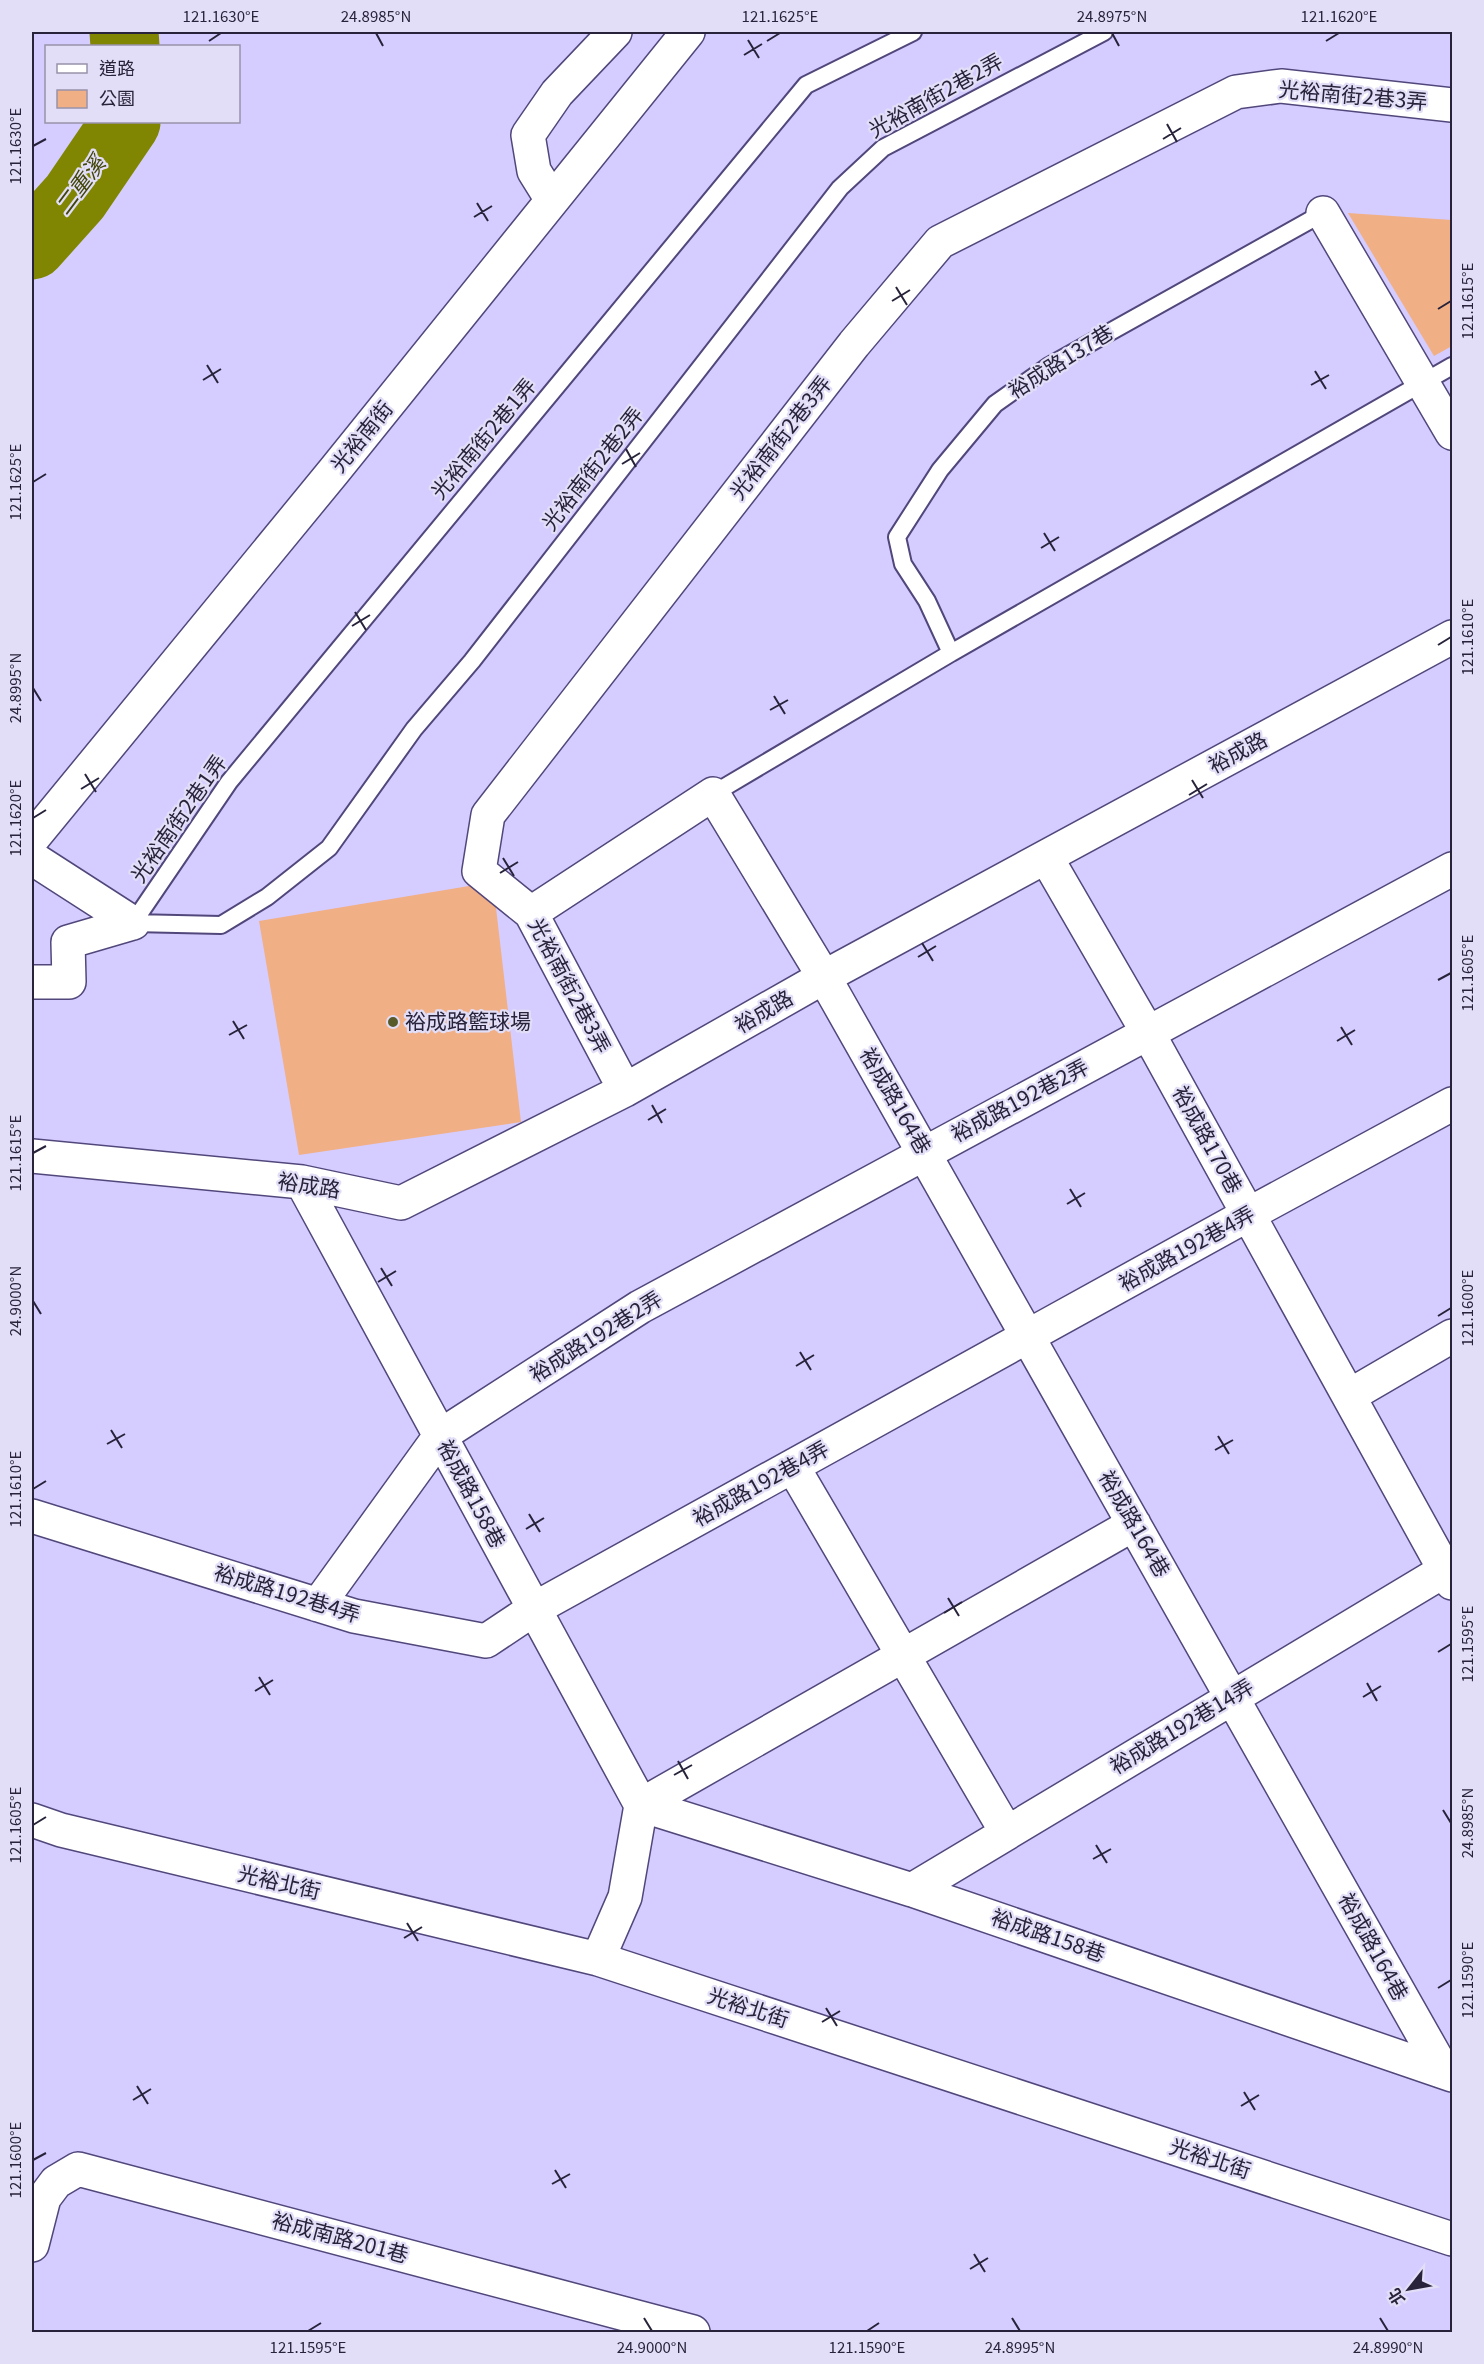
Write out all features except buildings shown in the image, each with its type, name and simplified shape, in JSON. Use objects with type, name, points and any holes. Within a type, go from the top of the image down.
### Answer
[{"type":"street","points":[[552,200],[534,171],[528,135],[557,93],[615,32]]},
{"type":"street","name":"光裕南街","points":[[32,839],[334,471],[688,32]]},
{"type":"street","name":"光裕南街2巷3弄","points":[[625,1090],[531,913],[479,871],[488,815],[854,344],[940,242],[1236,92],[1281,86],[1452,105]]},
{"type":"street","points":[[1323,213],[1452,433]]},
{"type":"street","name":"裕成路","points":[[32,1156],[302,1182],[401,1203],[625,1090],[824,977],[1452,637]]},
{"type":"street","points":[[531,913],[713,794]]},
{"type":"street","name":"裕成路164巷","points":[[713,794],[824,977],[1232,1697],[1450,2071]]},
{"type":"street","name":"裕成路170巷","points":[[1046,857],[1148,1033],[1450,1573]]},
{"type":"street","points":[[32,858],[133,923]]},
{"type":"street","name":"裕成路192巷2弄","points":[[440,1436],[640,1307],[1452,869]]},
{"type":"street","points":[[32,982],[69,981],[68,942],[133,923]]},
{"type":"street","name":"裕成路192巷4弄","points":[[32,1516],[354,1616],[486,1641],[534,1609],[1028,1338],[1248,1214],[1452,1104]]},
{"type":"street","name":"裕成路158巷","points":[[302,1182],[641,1805],[912,1890],[1450,2071]]},
{"type":"street","points":[[1349,1396],[1452,1336]]},
{"type":"street","points":[[318,1605],[440,1436]]},
{"type":"street","points":[[793,1467],[1007,1833]]},
{"type":"street","points":[[598,1959],[626,1897],[641,1805],[1134,1524]]},
{"type":"street","name":"裕成路192巷14弄","points":[[912,1890],[1232,1697],[1450,1573]]},
{"type":"street","name":"光裕北街","points":[[32,1820],[60,1830],[598,1959],[1452,2239]]},
{"type":"street","name":"裕成南路201巷","points":[[32,2246],[44,2198],[56,2182],[78,2169],[693,2332]]},
{"type":"lane","name":"光裕南街2巷1弄","points":[[133,923],[229,782],[806,85],[913,32]]},
{"type":"lane","name":"光裕南街2巷2弄","points":[[133,923],[222,925],[267,897],[330,848],[414,729],[472,661],[840,188],[883,148],[1104,32]]},
{"type":"lane","name":"裕成路137巷","points":[[951,653],[927,601],[903,564],[897,537],[940,470],[995,404],[1049,366],[1323,213]]},
{"type":"lane","points":[[713,794],[951,653],[1452,366]]},
{"type":"green space","points":[[1348,213],[1452,220],[1452,346],[1434,356]]},
{"type":"green space","name":"裕成路籃球場","points":[[493,882],[521,1122],[299,1155],[259,921]]},
{"type":"waterway","name":"二重溪","points":[[124,32],[125,45]]},
{"type":"waterway","name":"二重溪","points":[[32,245],[75,197],[125,123]]},
{"type":"place","name":"裕成路籃球場","points":[[393,1022]]}]
